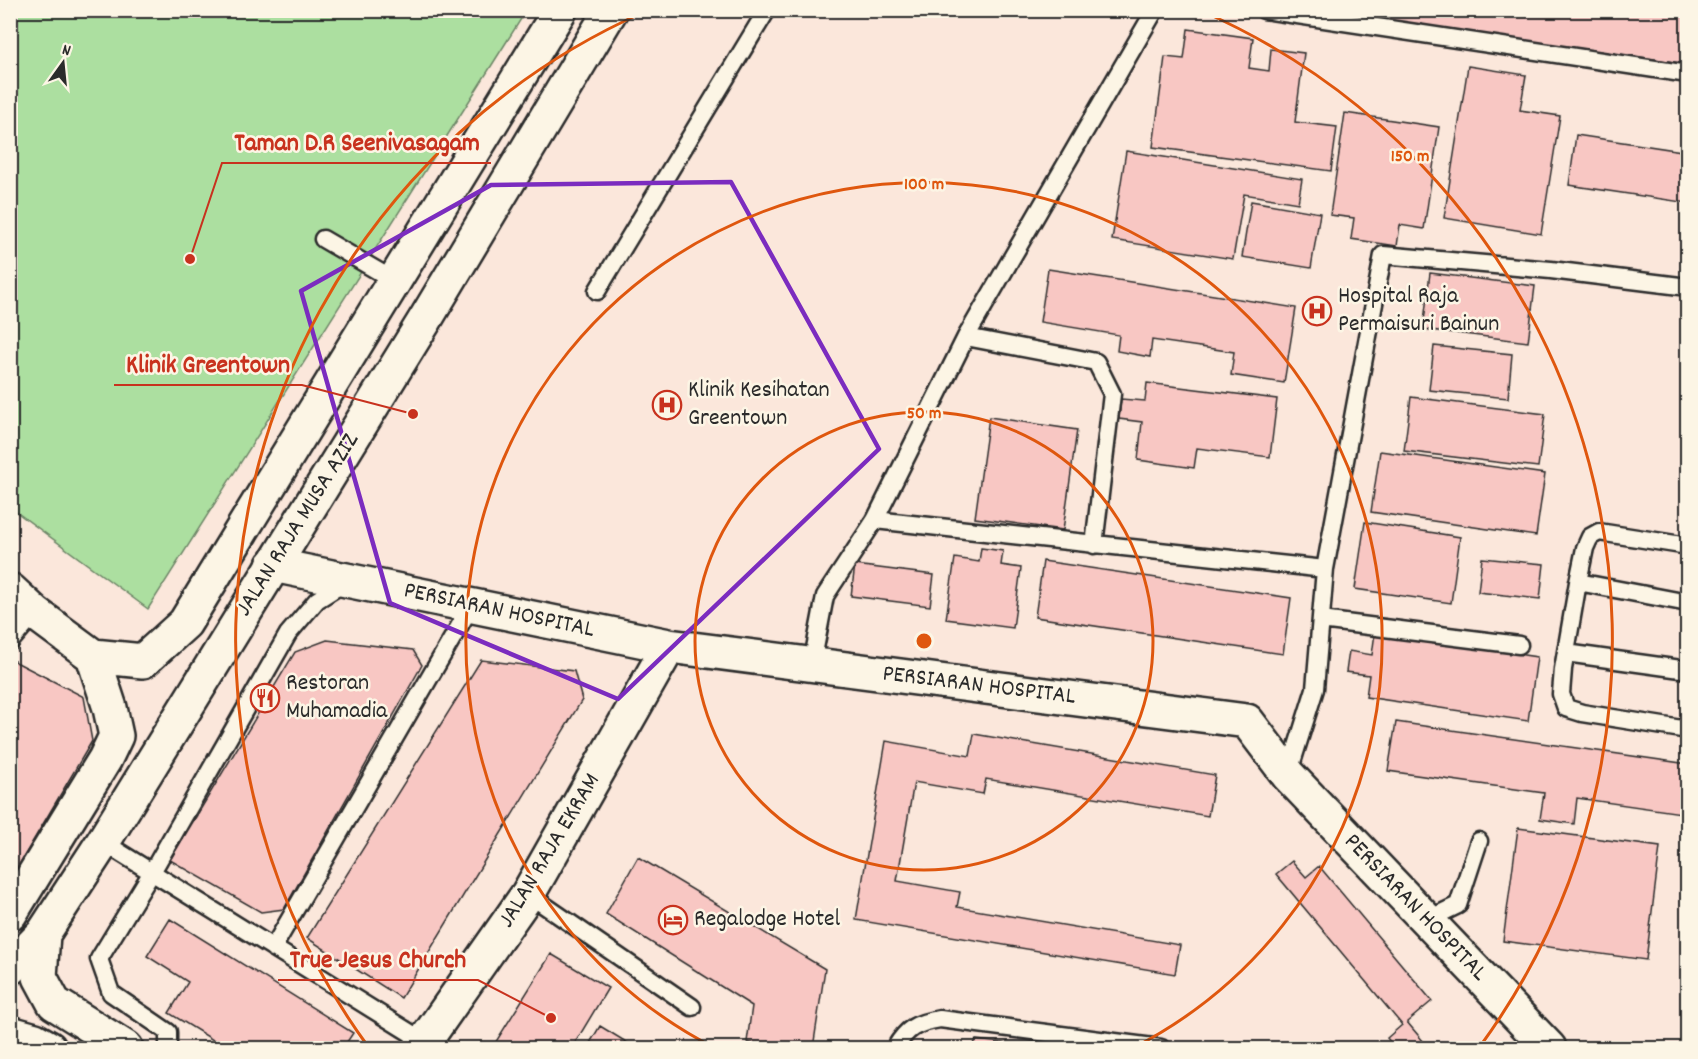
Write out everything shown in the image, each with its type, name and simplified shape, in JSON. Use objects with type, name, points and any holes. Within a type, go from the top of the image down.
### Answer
[{"type":"main road","name":"JALAN RAJA MUSA AZIZ","points":[[93,656],[142,661],[185,623],[560,10]]},
{"type":"main road","name":"JALAN RAJA MUSA AZIZ","points":[[10,968],[43,934],[103,842],[425,320],[611,10]]},
{"type":"main road","name":"PERSIARAN HOSPITAL","points":[[273,565],[669,646],[1247,721],[1288,775],[1549,1048]]},
{"type":"main road","points":[[10,590],[36,613],[93,656],[110,708],[116,736],[105,759],[10,915]]},
{"type":"main road","name":"JALAN RAJA EKRAM","points":[[422,1045],[528,894],[669,646]]},
{"type":"main road","points":[[43,934],[39,977],[54,1004],[126,1048]]},
{"type":"main road","points":[[10,1033],[35,1040],[49,1048]]},
{"type":"lane","points":[[597,291],[766,10]]},
{"type":"lane","points":[[812,664],[825,596],[874,520],[966,337],[1155,10]]},
{"type":"lane","points":[[1264,10],[1688,74]]},
{"type":"lane","points":[[323,239],[395,281]]},
{"type":"lane","points":[[1288,775],[1315,689],[1325,569],[1383,255],[1551,270],[1688,287]]},
{"type":"lane","points":[[966,337],[1096,362],[1112,394],[1094,545]]},
{"type":"lane","points":[[874,520],[1325,569]]},
{"type":"lane","points":[[1688,546],[1599,532],[1590,537],[1585,548],[1578,582],[1561,694],[1566,708],[1582,713],[1688,730]]},
{"type":"lane","points":[[168,1048],[168,1032],[111,993],[99,959],[152,872],[288,634],[317,600],[349,580]]},
{"type":"lane","points":[[1578,582],[1688,603]]},
{"type":"lane","points":[[273,948],[471,606]]},
{"type":"lane","points":[[10,642],[36,613]]},
{"type":"lane","points":[[1321,620],[1520,645]]},
{"type":"lane","points":[[1566,653],[1688,670]]},
{"type":"lane","points":[[1427,920],[1458,905],[1479,841]]},
{"type":"lane","points":[[103,842],[273,948],[422,1045]]},
{"type":"lane","points":[[528,894],[692,1007]]},
{"type":"lane","points":[[895,1048],[904,1033],[922,1022],[940,1019],[1161,1048]]},
{"type":"highlighted area","points":[[731,182],[879,449],[618,699],[390,603],[301,291],[491,185]]},
{"type":"green space","points":[[11,11],[526,11],[148,609],[11,508]]},
{"type":"building","points":[[1314,10],[1688,10],[1688,64]]},
{"type":"building","points":[[1188,29],[1253,38],[1249,68],[1269,71],[1271,49],[1304,53],[1295,122],[1337,127],[1331,171],[1153,147],[1165,57],[1184,59]]},
{"type":"building","points":[[1468,66],[1526,75],[1520,110],[1560,116],[1541,234],[1444,218]]},
{"type":"building","points":[[1345,113],[1439,127],[1424,229],[1400,225],[1397,246],[1351,239],[1354,218],[1330,215]]},
{"type":"building","points":[[1576,135],[1688,152],[1688,203],[1569,185]]},
{"type":"building","points":[[1126,151],[1302,179],[1298,203],[1244,194],[1233,259],[1112,240]]},
{"type":"building","points":[[1251,201],[1320,213],[1311,268],[1242,257]]},
{"type":"building","points":[[1048,269],[1296,308],[1284,383],[1231,375],[1234,352],[1152,340],[1150,357],[1117,351],[1119,335],[1040,322]]},
{"type":"building","points":[[1430,273],[1535,286],[1528,342],[1423,329]]},
{"type":"building","points":[[1434,346],[1512,354],[1508,398],[1429,390]]},
{"type":"building","points":[[1147,383],[1277,399],[1270,457],[1197,448],[1194,468],[1138,460],[1142,422],[1119,419],[1121,399],[1145,401]]},
{"type":"building","points":[[1411,397],[1545,414],[1538,467],[1404,451]]},
{"type":"building","points":[[989,417],[1077,430],[1063,530],[975,518]]},
{"type":"building","points":[[1380,451],[1545,474],[1536,536],[1371,512]]},
{"type":"building","points":[[1365,522],[1460,537],[1451,603],[1355,589]]},
{"type":"building","points":[[981,548],[1003,551],[1001,565],[1021,568],[1013,628],[946,619],[955,558],[979,562]]},
{"type":"building","points":[[1482,558],[1544,564],[1540,599],[1478,592]]},
{"type":"building","points":[[1043,561],[1291,598],[1283,654],[1035,617]]},
{"type":"building","points":[[855,565],[934,575],[930,606],[851,596]]},
{"type":"building","points":[[1375,633],[1537,657],[1528,721],[1366,697],[1369,675],[1346,672],[1349,651],[1372,655]]},
{"type":"building","points":[[327,640],[413,650],[422,665],[284,909],[261,912],[170,860],[295,652]]},
{"type":"building","points":[[10,659],[84,697],[92,741],[10,880]]},
{"type":"building","points":[[481,660],[574,671],[582,700],[401,998],[307,938]]},
{"type":"building","points":[[1396,722],[1688,764],[1688,814],[1577,798],[1574,824],[1540,819],[1544,793],[1388,771]]},
{"type":"building","points":[[974,734],[1215,775],[1208,816],[986,779],[983,794],[914,782],[897,881],[960,892],[957,907],[1180,945],[1175,974],[856,920],[886,741],[970,756]]},
{"type":"building","points":[[1518,828],[1660,847],[1646,960],[1503,941]]},
{"type":"building","points":[[638,857],[825,969],[813,1048],[775,1048],[747,1042],[752,1006],[606,914]]},
{"type":"building","points":[[1292,861],[1306,877],[1319,866],[1432,1001],[1407,1022],[1429,1048],[1395,1048],[1387,1038],[1402,1025],[1276,874]]},
{"type":"building","points":[[170,919],[353,1033],[343,1048],[226,1048],[169,1013],[188,982],[147,956]]},
{"type":"building","points":[[551,954],[608,988],[572,1048],[492,1048]]},
{"type":"building","points":[[600,1026],[636,1048],[587,1048]]},
{"type":"building","points":[[976,1040],[1045,1048],[972,1048]]},
{"type":"place","name":"Taman D.R Seenivasagam","points":[[190,259]]},
{"type":"place","name":"Hospital Raja Permaisuri Bainun","points":[[1317,311]]},
{"type":"place","name":"Klinik Kesihatan Greentown","points":[[667,405]]},
{"type":"place","name":"Klinik Greentown","points":[[413,414]]},
{"type":"place","name":"Restoran Muhamadia","points":[[265,698]]},
{"type":"place","name":"Regalodge Hotel","points":[[673,920]]},
{"type":"place","name":"True Jesus Church","points":[[551,1018]]}]
